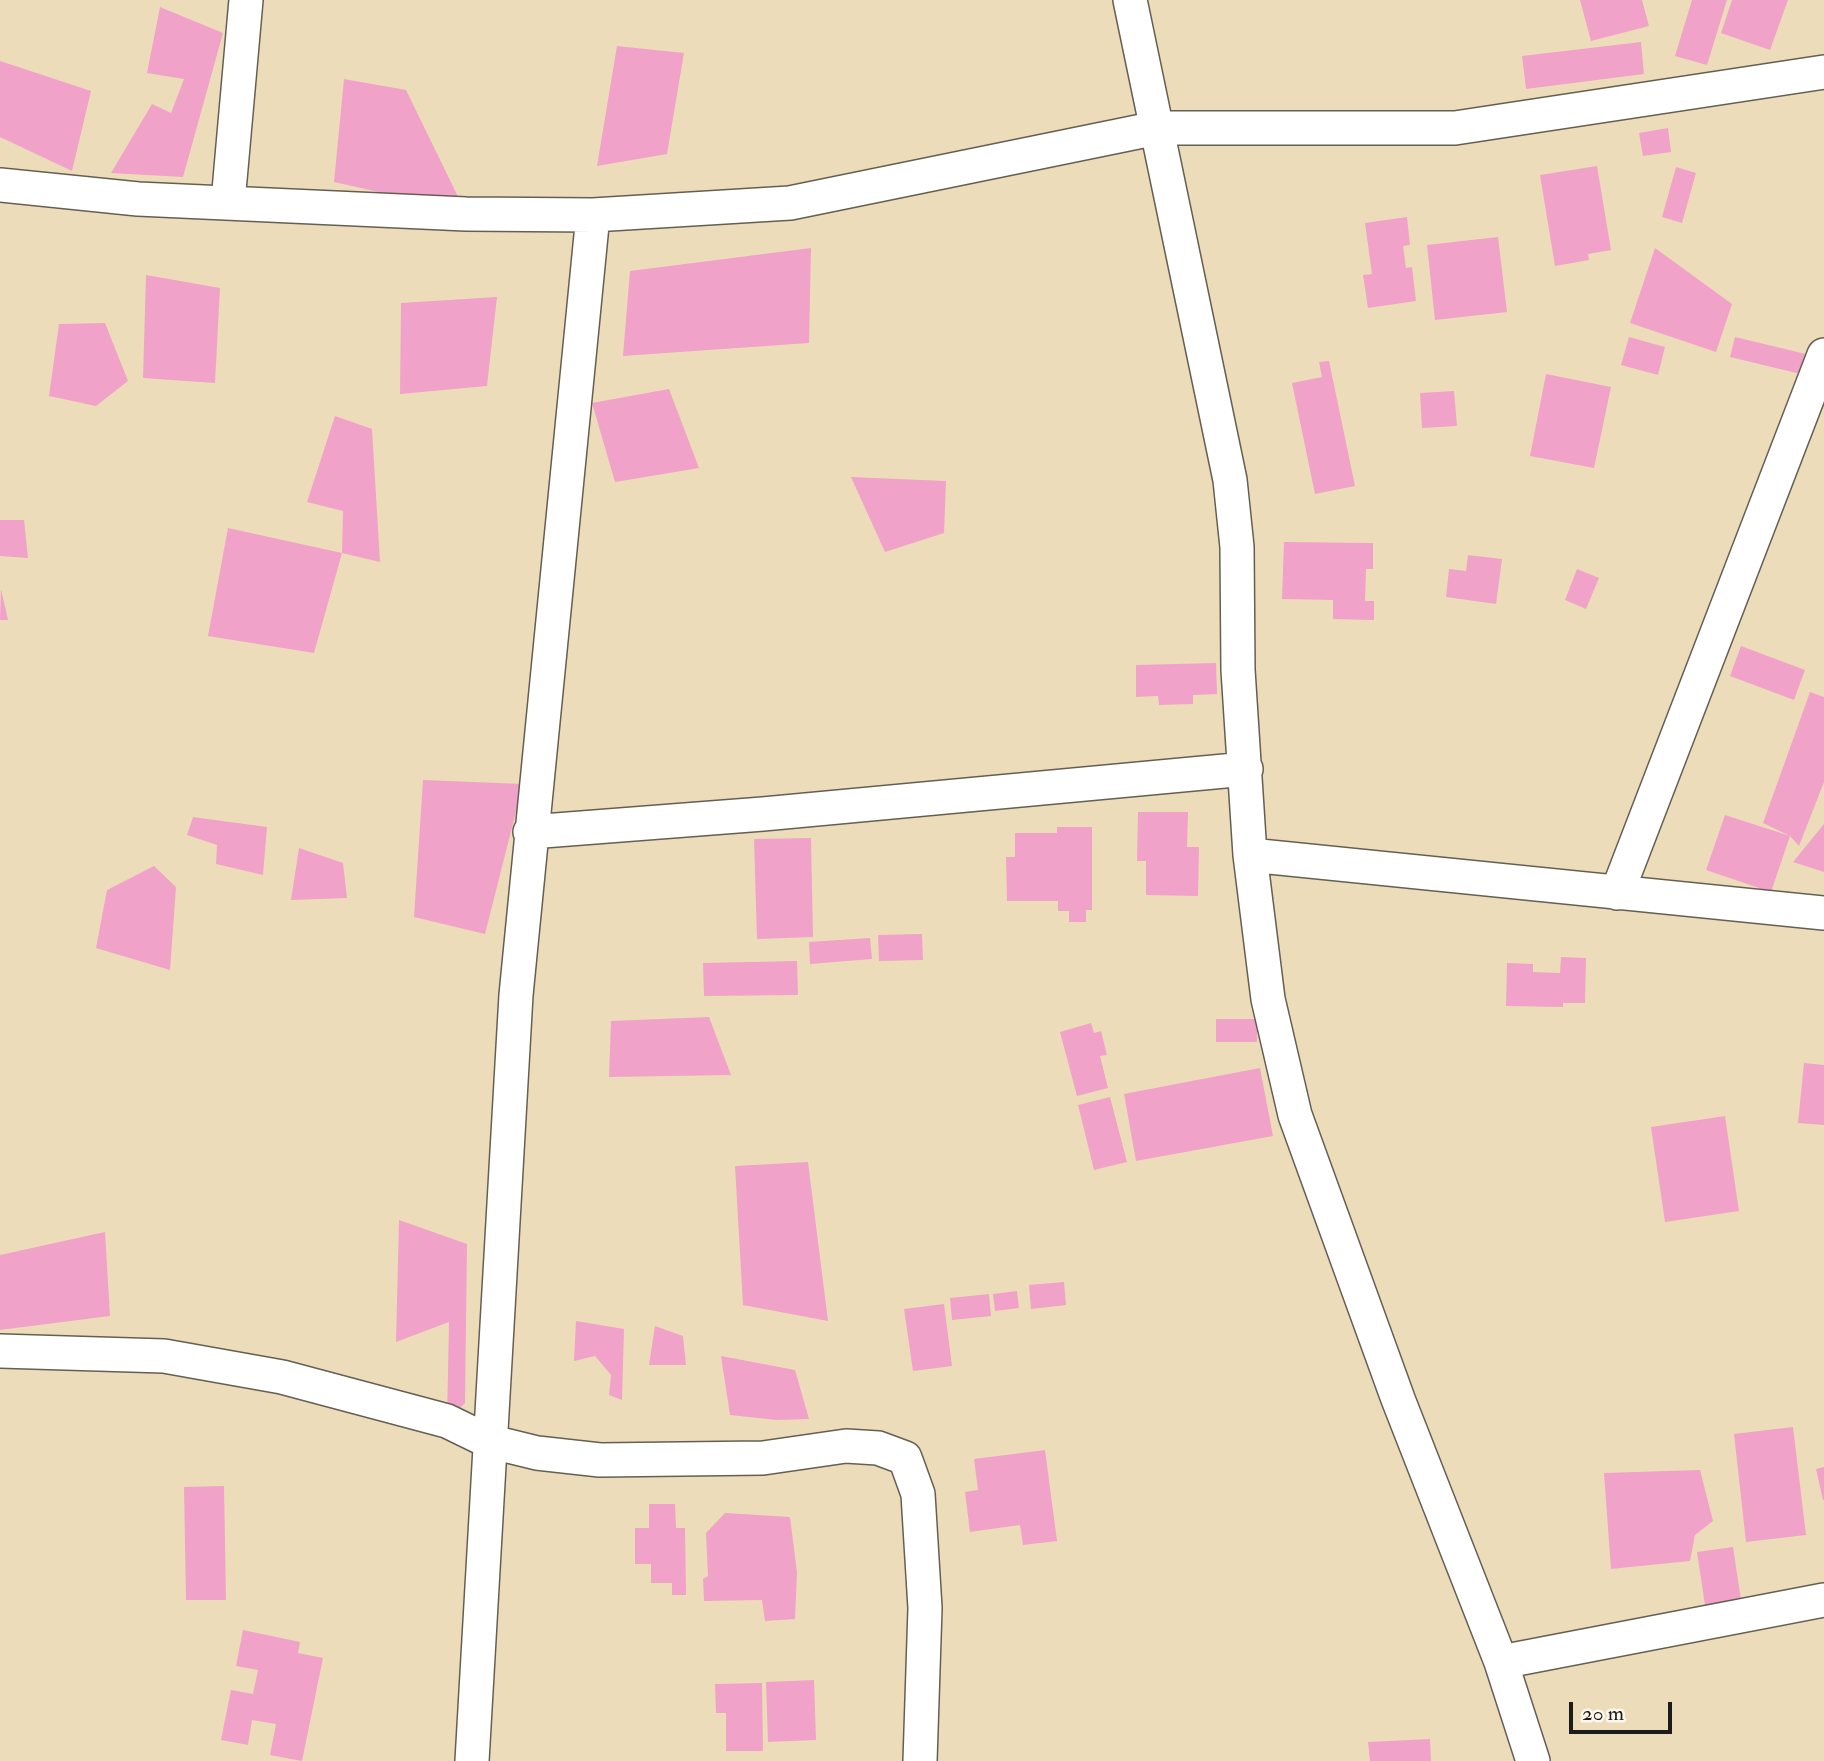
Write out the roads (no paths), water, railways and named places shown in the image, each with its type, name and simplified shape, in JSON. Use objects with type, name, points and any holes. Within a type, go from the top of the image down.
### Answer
[{"type":"street","points":[[228,202],[246,0]]},
{"type":"street","points":[[1129,0],[1230,480],[1237,547],[1238,670],[1250,855],[1268,999],[1295,1115],[1398,1399],[1501,1662],[1533,1761]]},
{"type":"street","points":[[0,185],[138,200],[466,214],[593,215],[790,204],[1157,128],[1455,128],[1824,72]]},
{"type":"street","points":[[472,1761],[488,1441],[516,995],[593,215]]},
{"type":"street","points":[[1617,893],[1824,355]]},
{"type":"street","points":[[530,832],[763,814],[1246,769]]},
{"type":"street","points":[[1250,855],[1824,913]]},
{"type":"street","points":[[0,1351],[164,1356],[282,1377],[447,1421],[488,1441],[537,1452],[600,1460],[763,1458],[846,1446],[878,1448],[905,1458],[918,1494],[925,1608],[920,1761]]},
{"type":"street","points":[[1501,1662],[1824,1600]]}]
